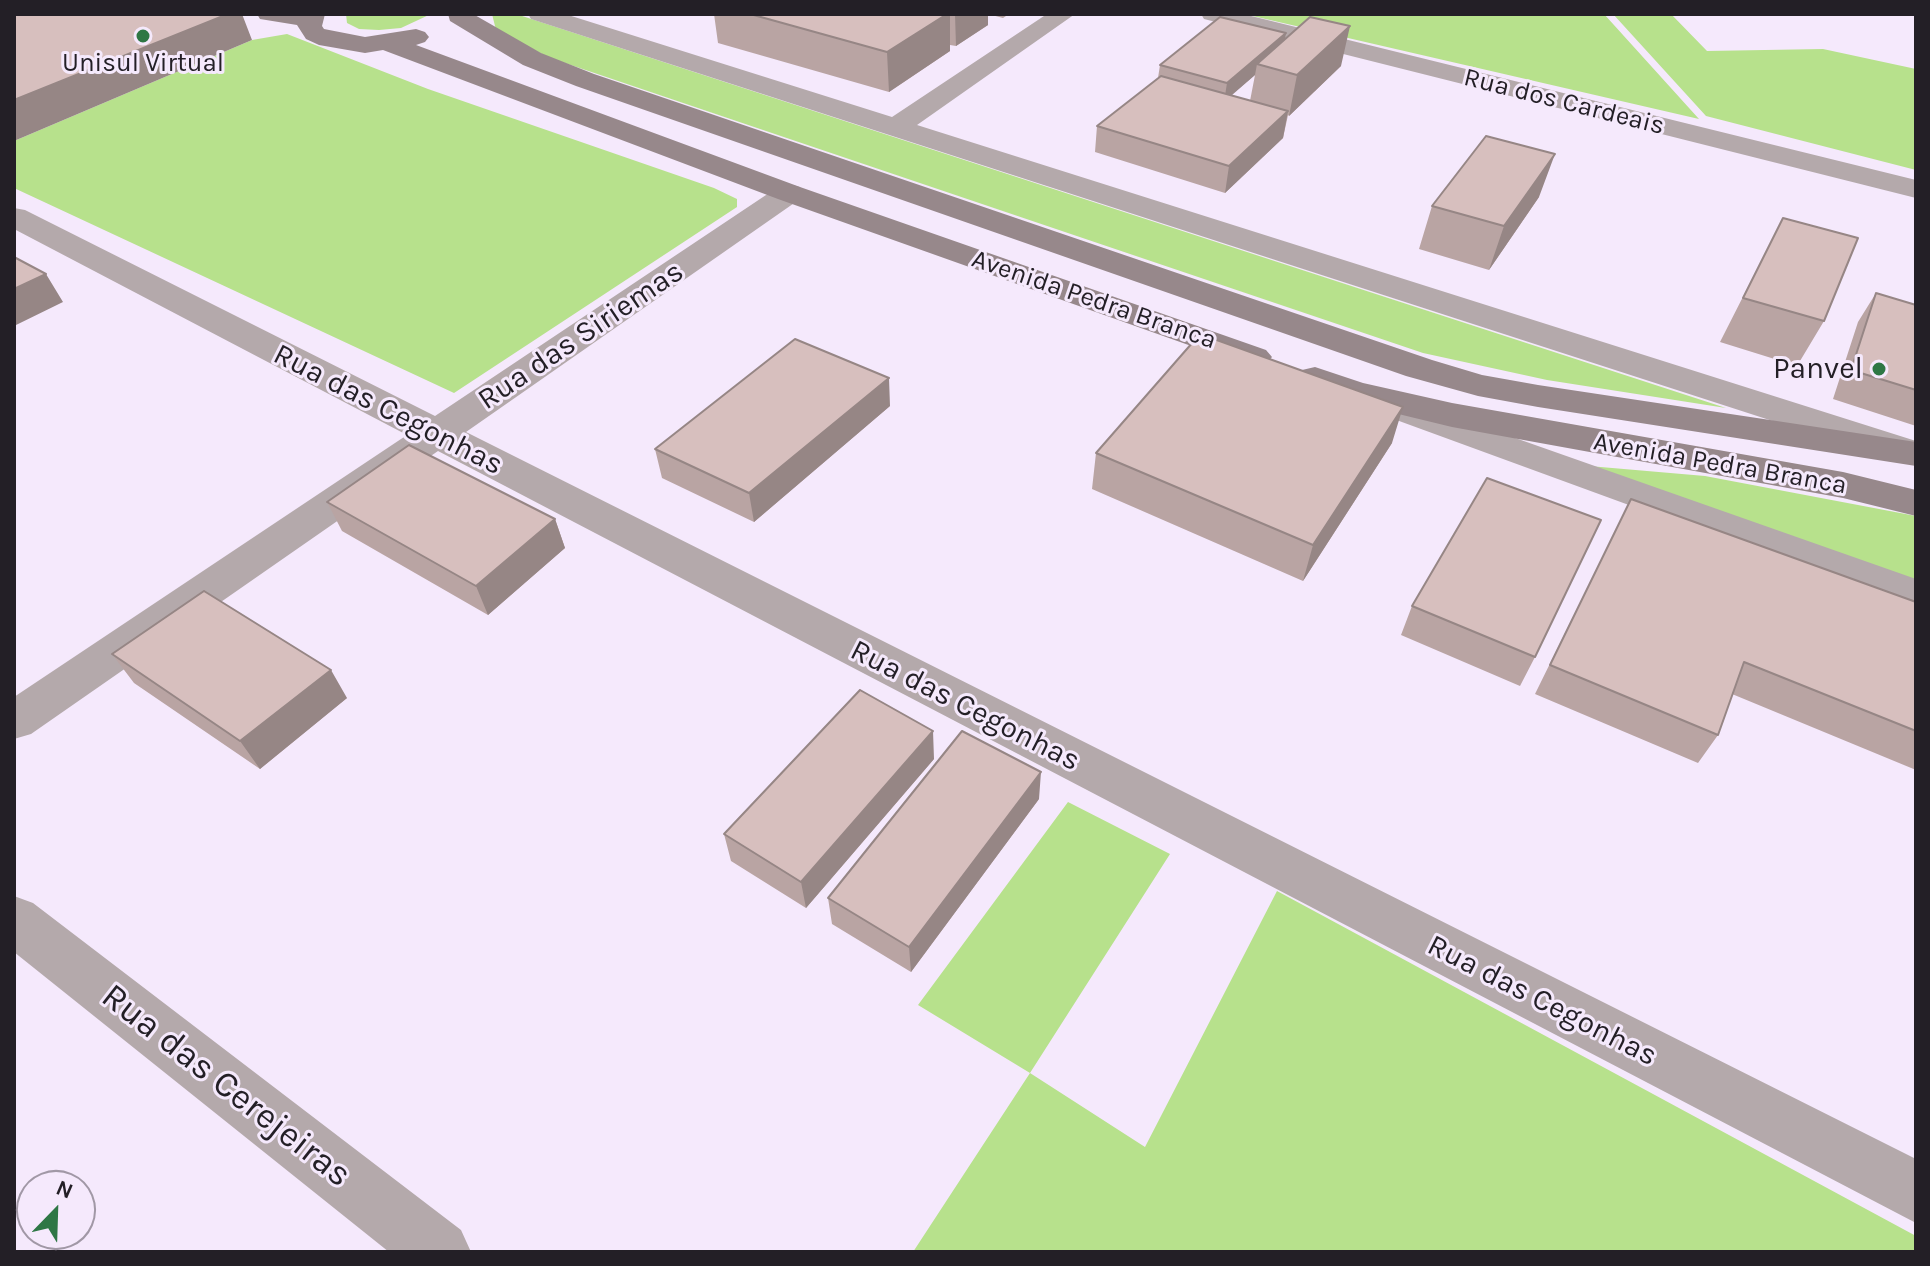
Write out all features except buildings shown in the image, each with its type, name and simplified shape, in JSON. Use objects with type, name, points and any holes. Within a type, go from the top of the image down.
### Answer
[{"type":"main road","points":[[269,14],[311,16],[309,27],[315,34],[328,40],[355,44],[388,43],[431,33],[459,15]]},
{"type":"main road","name":"Avenida Pedra Branca","points":[[459,15],[532,59],[585,80],[1419,368],[1478,385],[1538,396],[1915,453]]},
{"type":"main road","name":"Avenida Pedra Branca","points":[[388,43],[789,193],[1353,392],[1452,415],[1843,485],[1916,503]]},
{"type":"street","name":"Avenida Pedra Branca","points":[[540,14],[1915,453]]},
{"type":"street","points":[[896,127],[1063,14]]},
{"type":"street","name":"Rua dos Cardeais","points":[[1213,14],[1916,189]]},
{"type":"street","name":"Rua das Siriemas","points":[[14,721],[789,193]]},
{"type":"street","name":"Rua das Cegonhas","points":[[14,217],[1916,1192]]},
{"type":"street","points":[[1353,392],[1916,595]]},
{"type":"street","name":"Rua das Cerejeiras","points":[[14,920],[439,1252]]},
{"type":"green space","points":[[346,14],[431,14],[401,28],[379,30],[359,29],[347,23]]},
{"type":"green space","points":[[492,14],[516,14],[1726,408],[1547,380],[1423,353],[550,58],[496,30]]},
{"type":"green space","points":[[1244,14],[1604,14],[1699,119]]},
{"type":"green space","points":[[1613,14],[1671,14],[1707,51],[1823,49],[1916,69],[1916,170],[1706,116]]},
{"type":"green space","points":[[287,34],[428,89],[714,188],[737,199],[737,207],[454,393],[14,188],[14,141],[252,40]]},
{"type":"green space","points":[[1589,466],[1705,476],[1916,516],[1916,584]]},
{"type":"green space","points":[[1068,802],[1170,854],[1030,1073],[918,1005]]},
{"type":"green space","points":[[1277,891],[1916,1236],[1916,1252],[913,1252],[1030,1073],[1145,1147]]},
{"type":"place","name":"Unisul Virtual","points":[[143,36]]},
{"type":"place","name":"Panvel","points":[[1879,369]]}]
